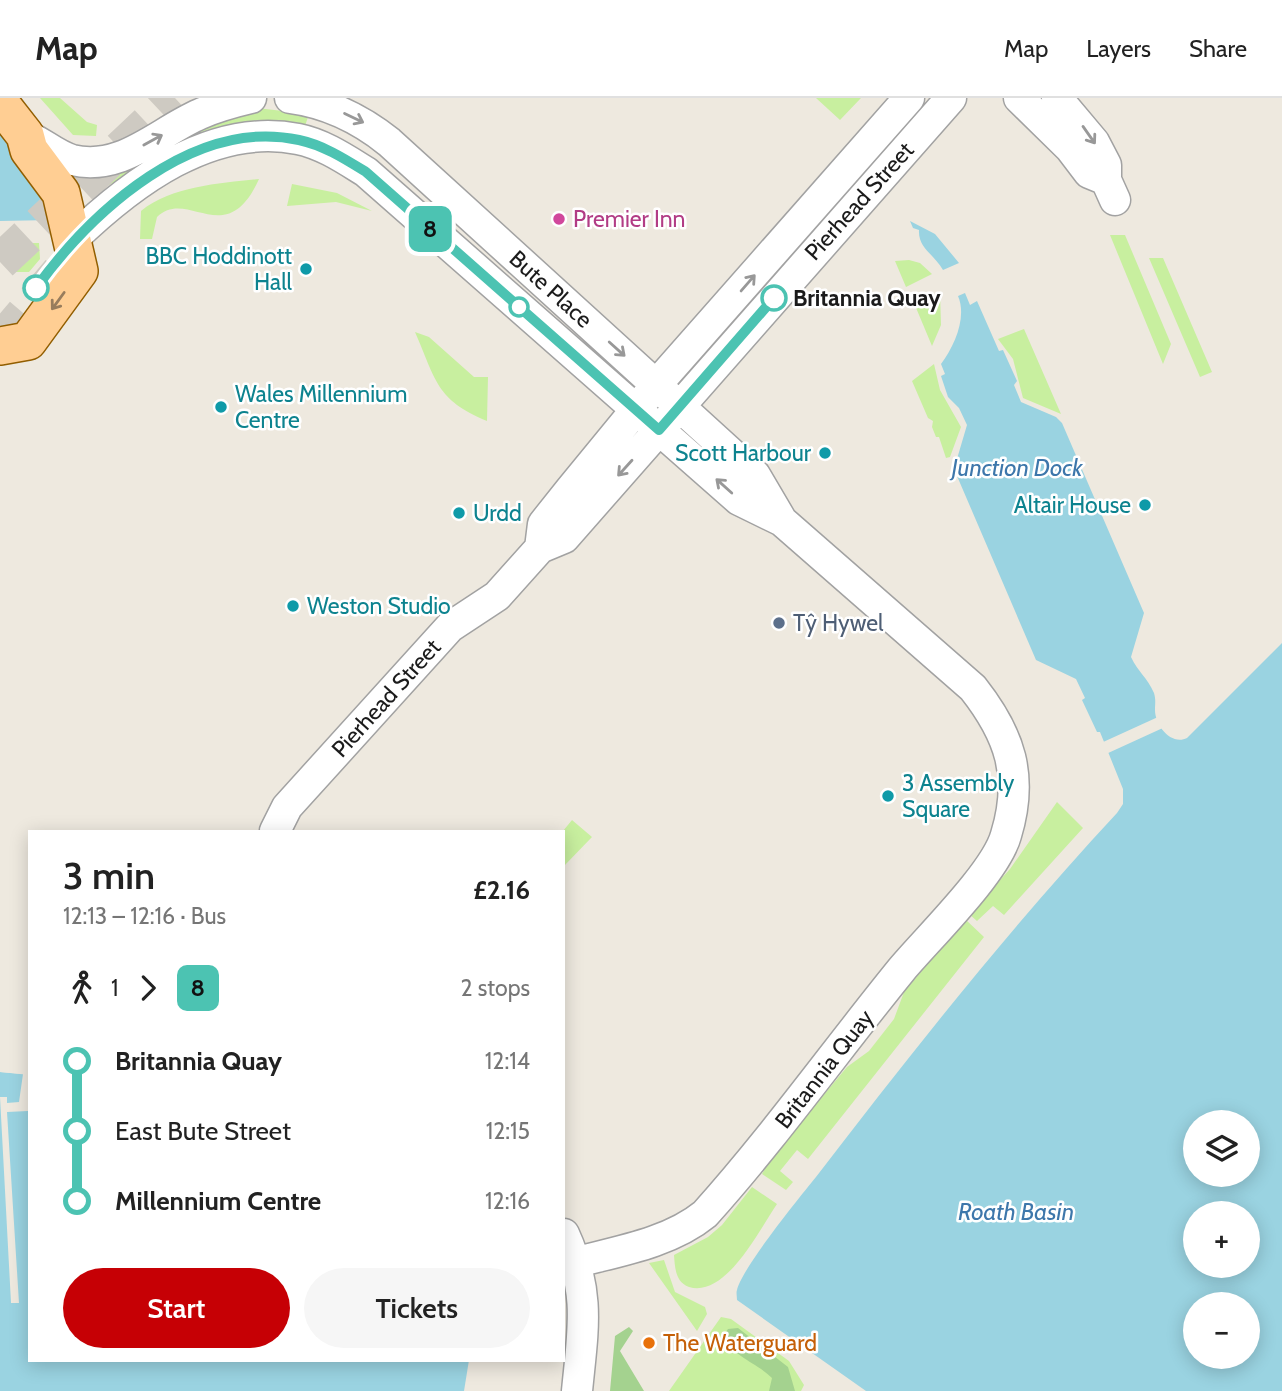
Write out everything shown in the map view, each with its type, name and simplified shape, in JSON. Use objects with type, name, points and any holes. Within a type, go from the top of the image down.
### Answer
[{"type":"main road","points":[[0,103],[25,135],[29,150],[61,193],[79,271],[28,341],[0,346]]},
{"type":"main road","points":[[0,335],[72,240]]},
{"type":"street","points":[[25,135],[73,160],[106,162],[125,156],[199,114],[251,98]]},
{"type":"street","name":"Bute Place","points":[[290,98],[329,106],[373,130],[755,474],[782,521]]},
{"type":"street","name":"Pierhead Street","points":[[540,548],[543,524],[657,384],[909,98]]},
{"type":"street","name":"Pierhead Street","points":[[276,830],[287,807],[450,627],[497,596],[540,548],[564,538],[951,98]]},
{"type":"street","points":[[1019,98],[1070,148],[1089,173],[1110,190],[1106,165],[1094,142],[1057,98]]},
{"type":"street","name":"Bute Place","points":[[72,240],[118,198],[173,164],[215,144],[269,136],[300,140],[325,149],[366,172],[635,411],[739,499],[782,521],[973,688],[996,717],[1014,764],[1013,807]]},
{"type":"street","name":"Britannia Quay","points":[[577,1262],[661,1238],[691,1226],[705,1214],[902,969],[991,865],[1006,839],[1013,807]]},
{"type":"street","points":[[565,1236],[577,1262],[583,1288],[576,1391]]},
{"type":"green space","points":[[40,98],[60,98],[87,122],[97,125],[96,136],[73,135]]},
{"type":"green space","points":[[816,98],[861,98],[840,120]]},
{"type":"green space","points":[[257,108],[309,114],[304,129],[178,147],[109,185],[101,174],[174,139]]},
{"type":"green space","points":[[259,179],[246,200],[234,212],[220,215],[181,209],[169,210],[157,217],[152,239],[140,239],[141,211],[153,203],[197,187]]},
{"type":"green space","points":[[292,184],[337,193],[372,211],[336,202],[287,206]]},
{"type":"green space","points":[[1110,235],[1125,235],[1171,344],[1163,364]]},
{"type":"green space","points":[[12,243],[39,243],[40,259],[29,272],[12,272]]},
{"type":"green space","points":[[1149,258],[1163,258],[1212,372],[1200,377]]},
{"type":"green space","points":[[909,260],[920,263],[932,274],[906,287],[895,261]]},
{"type":"green space","points":[[940,292],[941,325],[932,346],[914,303]]},
{"type":"green space","points":[[1024,329],[1061,414],[1023,398],[1013,359],[998,339]]},
{"type":"green space","points":[[415,332],[429,337],[474,377],[488,377],[487,421],[457,405],[447,396],[434,376]]},
{"type":"green space","points":[[934,364],[940,390],[961,427],[950,457],[946,458],[939,437],[936,437],[932,427],[933,421],[928,418],[912,381]]},
{"type":"green space","points":[[1057,802],[1083,828],[1004,915],[993,906],[977,921],[969,914],[1010,869]]},
{"type":"green space","points":[[572,820],[592,837],[565,865],[565,830]]},
{"type":"green space","points":[[965,919],[984,937],[808,1159],[797,1150],[780,1171],[793,1182],[786,1190],[762,1174],[771,1158],[847,1067],[869,1051],[894,1019],[904,992]]},
{"type":"green space","points":[[752,1187],[777,1204],[751,1245],[716,1282],[703,1288],[684,1285],[677,1274],[674,1255],[708,1237],[722,1225]]},
{"type":"green space","points":[[664,1260],[675,1292],[705,1307],[707,1314],[697,1331],[649,1263]]},
{"type":"green space","points":[[721,1317],[731,1319],[789,1361],[804,1385],[801,1391],[669,1391]]},
{"type":"green space","points":[[629,1327],[633,1331],[620,1351],[644,1391],[610,1391],[615,1336]]},
{"type":"green space","points":[[738,1328],[788,1367],[795,1391],[769,1391],[772,1378],[733,1349],[723,1336],[728,1329]]},
{"type":"water","points":[[0,130],[42,184],[52,220],[0,221]]},
{"type":"water","points":[[910,221],[935,234],[959,263],[943,270],[921,241],[919,230],[913,228]]},
{"type":"water","name":"Roath Basin","points":[[965,293],[970,305],[977,301],[999,351],[1003,350],[1017,381],[1014,385],[1021,402],[1056,417],[1062,423],[1144,613],[1131,657],[1154,693],[1156,716],[1165,733],[1175,739],[1187,738],[1282,643],[1282,1391],[866,1391],[737,1300],[737,1291],[749,1266],[785,1216],[962,992],[1123,804],[1123,789],[1100,732],[1097,732],[1082,700],[1085,698],[1076,679],[1036,660],[954,469],[967,425],[959,408],[948,397],[941,376],[945,374],[941,364],[958,331],[958,296]]},
{"type":"water","points":[[0,1072],[28,1075],[28,1362],[469,1362],[464,1391],[0,1391]]},
{"type":"pier","points":[[1160,713],[1167,729],[1165,727],[1106,754],[1108,760],[1101,743],[1158,717]]},
{"type":"pier","points":[[0,1068],[13,1073],[14,1070],[28,1071],[28,1111],[7,1112],[19,1303],[11,1303],[0,1097],[7,1097],[7,1103],[19,1102],[23,1074],[0,1072]]},
{"type":"tunnel","points":[[0,262],[175,98]]},
{"type":"tunnel","points":[[0,342],[64,267]]},
{"type":"bus line","name":"8","points":[[36,288],[72,240],[118,198],[173,164],[215,144],[269,136],[300,140],[325,149],[366,172],[659,430],[774,298]]},
{"type":"place","name":"Premier Inn","points":[[559,219]]},
{"type":"place","name":"BBC Hoddinott Hall","points":[[306,269]]},
{"type":"place","name":"Britannia Quay","points":[[774,298]]},
{"type":"place","name":"Wales Millennium Centre","points":[[221,407]]},
{"type":"place","name":"Scott Harbour","points":[[825,453]]},
{"type":"place","name":"Altair House","points":[[1145,505]]},
{"type":"place","name":"Urdd","points":[[459,513]]},
{"type":"place","name":"Weston Studio","points":[[293,606]]},
{"type":"place","name":"Tŷ Hywel","points":[[779,623]]},
{"type":"place","name":"3 Assembly Square","points":[[888,796]]},
{"type":"place","name":"The Waterguard","points":[[649,1343]]},
{"type":"water label","name":"Junction Dock","points":[[1017,467]]}]
